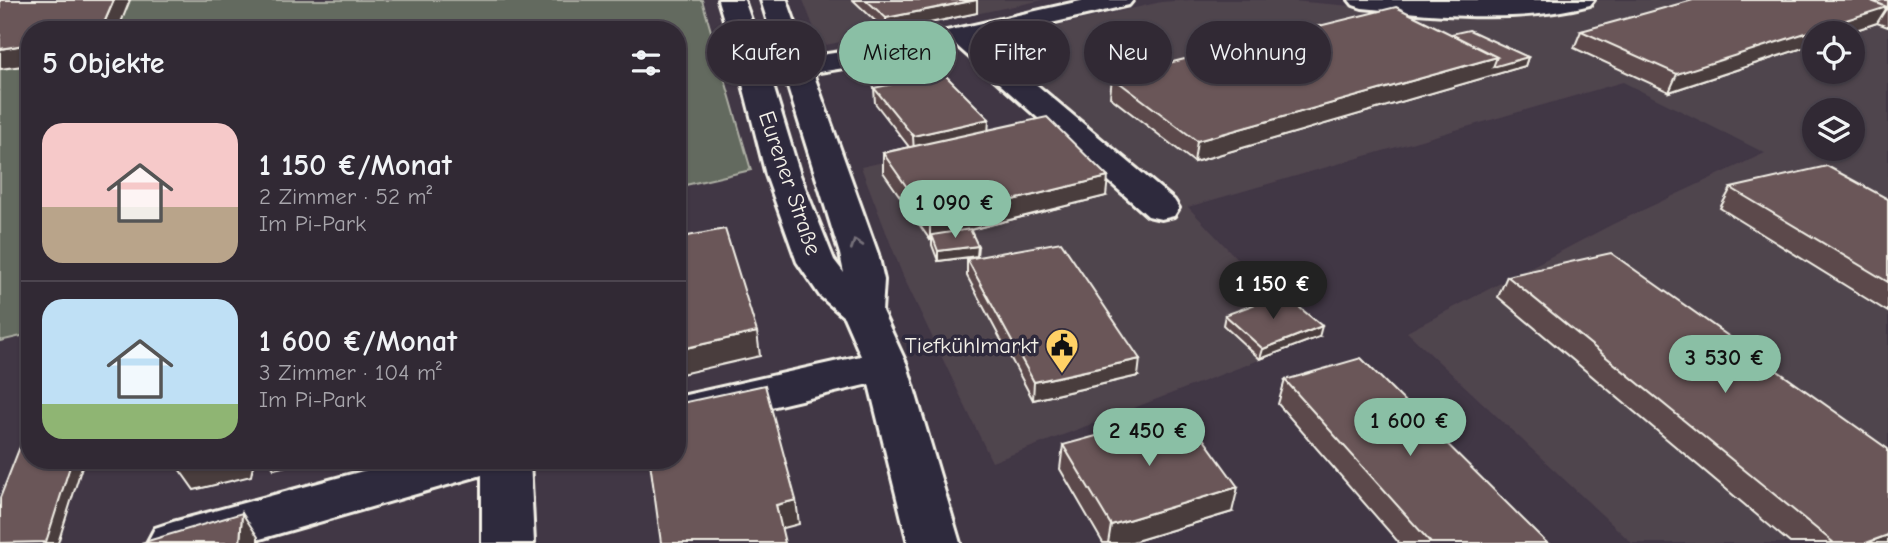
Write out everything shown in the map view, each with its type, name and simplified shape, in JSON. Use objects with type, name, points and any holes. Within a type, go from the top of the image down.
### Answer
[{"type":"street","name":"Eurener Straße","points":[[731,0],[738,21]]},
{"type":"street","name":"Eurener Straße","points":[[774,0],[781,21]]},
{"type":"street","points":[[825,63],[1120,0]]},
{"type":"street","points":[[1362,0],[1436,8],[1498,10],[1581,0]]},
{"type":"street","points":[[962,36],[1161,208]]},
{"type":"street","name":"Eurener Straße","points":[[758,84],[783,174],[816,262],[835,287],[862,311],[886,365],[934,543]]},
{"type":"street","name":"Eurener Straße","points":[[801,84],[859,254],[865,280],[862,311]]},
{"type":"street","points":[[686,411],[886,365]]},
{"type":"street","points":[[173,543],[440,469]]},
{"type":"street","points":[[506,469],[508,543]]},
{"type":"shaded area","points":[[0,0],[702,0],[708,21],[707,84],[726,84],[751,170],[686,185],[686,21],[21,21],[21,336],[0,341]]},
{"type":"shaded area","points":[[803,0],[1043,0],[942,21],[839,21],[839,42],[825,45],[825,21],[811,21]]},
{"type":"shaded area","points":[[1190,0],[1281,0],[1493,18],[1458,0],[1888,0],[1888,543],[1632,543],[1407,332],[1613,224],[1765,153],[1623,82],[1188,207],[1280,304],[1319,337],[992,462],[903,276],[861,167],[1077,119],[1035,84],[1070,84],[1070,23],[1161,2]]},
{"type":"building","points":[[0,0],[114,0],[105,21],[21,21],[21,46],[0,49]]},
{"type":"building","points":[[866,0],[975,0],[886,18]]},
{"type":"building","points":[[1693,0],[1875,0],[1871,1],[1887,7],[1843,21],[1802,21],[1802,34],[1677,74],[1581,31]]},
{"type":"building","points":[[1888,0],[1888,10],[1875,2]]},
{"type":"building","points":[[1396,7],[1497,57],[1197,141],[1121,84],[1172,84],[1172,62],[1186,59],[1186,84],[1331,84],[1331,23]]},
{"type":"building","points":[[1469,30],[1528,57],[1493,67],[1497,57],[1451,34]]},
{"type":"building","points":[[892,84],[954,84],[989,119],[913,136],[874,88]]},
{"type":"building","points":[[1047,117],[1108,177],[930,220],[883,153]]},
{"type":"building","points":[[1827,166],[1888,199],[1888,282],[1731,188]]},
{"type":"building","points":[[725,229],[757,332],[686,348],[686,236]]},
{"type":"building","points":[[970,229],[978,246],[938,251],[932,235]]},
{"type":"building","name":"Tiefkühlmarkt","points":[[1061,242],[1140,359],[1034,382],[967,259]]},
{"type":"building","points":[[1611,253],[1888,449],[1888,535],[1866,543],[1834,543],[1507,276]]},
{"type":"building","points":[[1283,294],[1322,326],[1263,349],[1225,315]]},
{"type":"building","points":[[1361,358],[1547,543],[1431,543],[1285,380]]},
{"type":"building","points":[[765,385],[796,500],[776,505],[785,543],[661,543],[651,469],[686,469],[686,402]]},
{"type":"building","points":[[1184,412],[1238,487],[1111,525],[1063,445]]},
{"type":"building","points":[[21,444],[21,469],[69,469],[46,542],[0,543],[0,498]]},
{"type":"building","points":[[242,513],[240,543],[141,543]]},
{"type":"place","name":"Tiefkühlmarkt","points":[[1062,375]]}]
